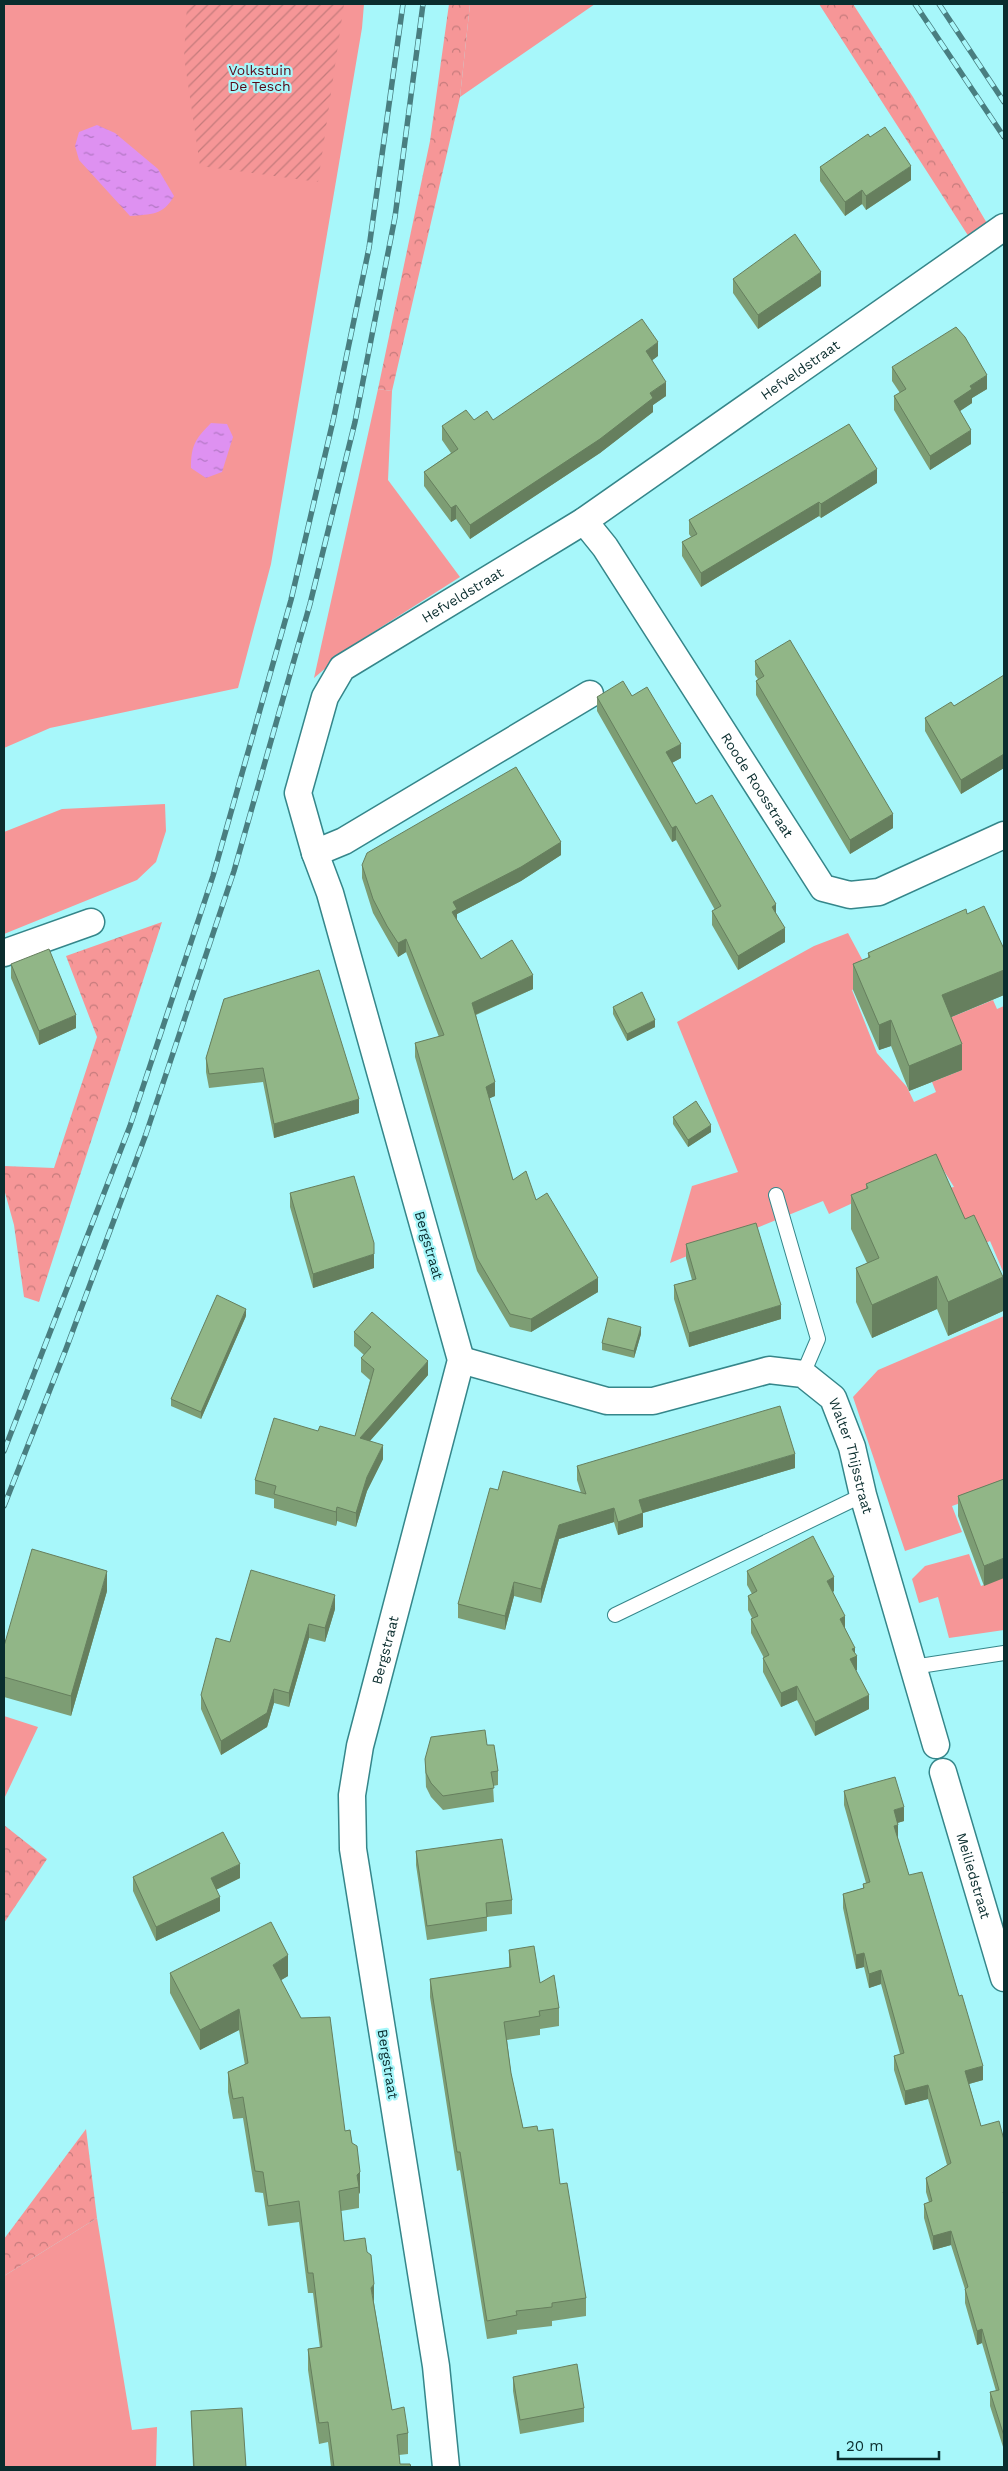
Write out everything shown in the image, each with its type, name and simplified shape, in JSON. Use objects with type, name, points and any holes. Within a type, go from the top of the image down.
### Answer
[{"type":"street","name":"Hefveldstraat","points":[[315,853],[298,792],[326,697],[342,668],[584,521],[1004,227]]},
{"type":"street","name":"Roode Roosstraat","points":[[584,521],[605,547],[823,888],[850,895],[879,892],[1004,835]]},
{"type":"street","points":[[315,853],[344,841],[590,694]]},
{"type":"street","name":"Bergstraat","points":[[315,853],[330,893],[461,1360],[360,1746],[352,1795],[353,1849],[436,2366],[446,2467]]},
{"type":"street","points":[[4,954],[92,922]]},
{"type":"street","points":[[461,1360],[607,1401],[653,1401],[769,1370],[803,1374]]},
{"type":"street","name":"Walter Thijsstraat","points":[[803,1374],[833,1398],[852,1447],[863,1496],[936,1745]]},
{"type":"street","name":"Meiliedstraat","points":[[943,1772],[1004,1978]]},
{"type":"lane","points":[[776,1194],[818,1339],[803,1374]]},
{"type":"lane","points":[[615,1615],[863,1496]]},
{"type":"lane","points":[[913,1667],[1004,1654]]},
{"type":"green space","points":[[4,4],[364,4],[362,28],[271,564],[238,688],[50,728],[4,748]]},
{"type":"green space","name":"Volkstuin De Tesch","points":[[187,4],[344,4],[318,182],[200,166],[184,57]]},
{"type":"green space","points":[[449,4],[470,4],[460,97],[392,391],[378,389],[430,141]]},
{"type":"green space","points":[[470,4],[595,4],[460,97]]},
{"type":"green space","points":[[819,4],[853,4],[913,97],[988,225],[969,237]]},
{"type":"green space","points":[[378,389],[392,391],[388,480],[460,577],[353,645],[314,678]]},
{"type":"green space","points":[[165,804],[166,831],[156,862],[137,880],[4,934],[4,832],[62,809]]},
{"type":"green space","points":[[162,922],[39,1302],[24,1297],[14,1225],[4,1189],[4,1166],[54,1168],[97,1037],[66,956]]},
{"type":"green space","points":[[848,933],[871,976],[868,982],[852,990],[877,1053],[907,1087],[914,1102],[936,1092],[932,1082],[962,1070],[942,1021],[993,1000],[997,1009],[1004,1006],[1004,1274],[990,1241],[971,1250],[944,1189],[954,1187],[939,1163],[829,1214],[823,1201],[670,1263],[692,1186],[738,1172],[677,1022],[814,946]]},
{"type":"green space","points":[[1004,1316],[1004,1488],[952,1506],[962,1532],[905,1551],[853,1397],[878,1370]]},
{"type":"green space","points":[[969,1554],[981,1586],[1004,1577],[1004,1630],[949,1638],[938,1597],[919,1603],[912,1579],[925,1566]]},
{"type":"green space","points":[[4,1716],[38,1727],[4,1799]]},
{"type":"green space","points":[[4,1825],[47,1859],[4,1923]]},
{"type":"green space","points":[[86,2129],[97,2218],[4,2276],[4,2239]]},
{"type":"green space","points":[[97,2218],[132,2430],[157,2427],[156,2467],[4,2467],[4,2276]]},
{"type":"water","points":[[97,125],[115,133],[158,169],[174,196],[170,203],[161,211],[130,216],[79,160],[75,146],[79,132]]},
{"type":"water","points":[[211,423],[227,424],[233,437],[222,472],[206,478],[191,468],[191,460],[195,443]]},
{"type":"building","points":[[885,127],[911,166],[866,196],[862,190],[845,202],[820,167],[868,134],[870,137]]},
{"type":"building","points":[[795,234],[821,272],[758,315],[733,279]]},
{"type":"building","points":[[642,319],[658,342],[646,351],[666,382],[650,393],[653,398],[600,439],[470,525],[456,505],[451,508],[424,472],[458,449],[442,426],[466,410],[474,420],[487,411],[493,420]]},
{"type":"building","points":[[956,327],[965,337],[987,375],[970,386],[972,389],[954,401],[971,430],[930,456],[894,396],[906,389],[892,367]]},
{"type":"building","points":[[849,424],[877,469],[821,504],[819,502],[701,573],[682,542],[697,534],[689,520]]},
{"type":"building","points":[[790,640],[893,814],[850,840],[756,681],[764,676],[755,661]]},
{"type":"building","points":[[1004,675],[1004,754],[961,780],[925,718],[951,702],[954,706]]},
{"type":"building","points":[[623,681],[632,696],[647,687],[681,744],[666,752],[696,804],[712,795],[776,904],[772,907],[785,928],[738,956],[712,911],[721,906],[676,826],[672,828],[597,697]]},
{"type":"building","points":[[516,767],[561,842],[521,867],[453,902],[457,909],[452,912],[481,959],[512,940],[533,975],[472,1003],[495,1082],[486,1087],[513,1180],[526,1171],[536,1200],[547,1193],[598,1278],[531,1319],[510,1314],[477,1258],[415,1043],[444,1035],[406,939],[398,943],[387,926],[373,899],[362,865],[367,853]]},
{"type":"building","points":[[984,906],[1004,949],[1004,970],[942,995],[962,1044],[909,1066],[891,1020],[879,1025],[853,964],[870,957],[868,953],[966,909],[967,914]]},
{"type":"building","points":[[49,949],[76,1015],[39,1031],[11,964]]},
{"type":"building","points":[[319,970],[359,1099],[274,1124],[263,1068],[209,1074],[206,1058],[224,999]]},
{"type":"building","points":[[642,992],[655,1020],[627,1034],[613,1007]]},
{"type":"building","points":[[696,1101],[711,1125],[688,1140],[673,1117]]},
{"type":"building","points":[[936,1154],[965,1219],[974,1215],[1003,1277],[948,1302],[937,1276],[872,1305],[856,1268],[879,1258],[851,1195],[868,1188],[866,1184]]},
{"type":"building","points":[[354,1176],[374,1243],[374,1254],[313,1274],[290,1193]]},
{"type":"building","points":[[756,1223],[781,1305],[689,1333],[674,1285],[696,1279],[686,1244]]},
{"type":"building","points":[[217,1295],[246,1309],[201,1412],[171,1399]]},
{"type":"building","points":[[372,1312],[428,1361],[360,1438],[383,1445],[367,1477],[356,1513],[337,1507],[336,1512],[274,1494],[276,1486],[255,1480],[274,1418],[318,1431],[320,1426],[355,1436],[374,1369],[361,1358],[371,1347],[354,1332]]},
{"type":"building","points":[[608,1318],[641,1327],[634,1351],[602,1343]]},
{"type":"building","points":[[780,1406],[795,1454],[639,1500],[643,1513],[618,1522],[614,1508],[559,1525],[541,1589],[514,1582],[505,1616],[458,1604],[490,1488],[498,1490],[503,1471],[586,1494],[577,1466]]},
{"type":"building","points":[[1004,1479],[1004,1558],[984,1566],[958,1496]]},
{"type":"building","points":[[813,1536],[834,1577],[827,1581],[845,1616],[840,1619],[855,1648],[852,1649],[857,1656],[850,1659],[869,1695],[815,1722],[797,1686],[781,1693],[763,1658],[769,1655],[751,1619],[758,1616],[748,1596],[757,1591],[747,1571]]},
{"type":"building","points":[[32,1549],[107,1571],[71,1696],[4,1677],[4,1646]]},
{"type":"building","points":[[251,1570],[335,1595],[325,1628],[309,1624],[289,1693],[274,1689],[267,1713],[221,1741],[201,1695],[216,1638],[230,1642]]},
{"type":"building","points":[[485,1730],[487,1745],[494,1745],[498,1771],[491,1772],[494,1788],[443,1796],[431,1783],[426,1773],[425,1759],[431,1737]]},
{"type":"building","points":[[895,1777],[904,1807],[894,1810],[898,1825],[894,1826],[909,1875],[922,1872],[959,1996],[962,1995],[983,2066],[965,2071],[981,2126],[999,2121],[1004,2140],[1004,2436],[990,2392],[999,2390],[982,2329],[977,2331],[965,2289],[968,2287],[951,2231],[933,2236],[924,2204],[932,2201],[926,2178],[951,2163],[928,2085],[905,2091],[894,2056],[904,2053],[881,1970],[869,1974],[864,1953],[856,1955],[843,1894],[864,1888],[863,1884],[870,1882],[844,1791]]},
{"type":"building","points":[[223,1832],[240,1864],[211,1878],[220,1897],[156,1927],[133,1877]]},
{"type":"building","points":[[502,1839],[512,1900],[486,1903],[487,1917],[427,1926],[416,1851]]},
{"type":"building","points":[[271,1922],[288,1955],[273,1965],[301,2018],[330,2017],[345,2131],[350,2130],[352,2143],[357,2146],[360,2172],[357,2175],[359,2187],[339,2191],[344,2241],[365,2238],[367,2252],[371,2255],[374,2284],[371,2288],[392,2410],[404,2407],[408,2433],[397,2435],[400,2464],[410,2464],[411,2467],[334,2467],[328,2422],[319,2423],[308,2349],[322,2347],[313,2273],[308,2273],[299,2201],[268,2206],[263,2172],[255,2171],[243,2097],[233,2099],[228,2072],[248,2063],[239,2009],[200,2030],[170,1973]]},
{"type":"building","points":[[534,1946],[540,1983],[554,1975],[559,2008],[539,2011],[540,2016],[504,2022],[511,2073],[523,2128],[537,2126],[538,2131],[553,2129],[560,2184],[567,2183],[586,2298],[552,2303],[552,2307],[516,2311],[517,2315],[487,2321],[460,2152],[457,2152],[430,1979],[511,1967],[509,1950]]},
{"type":"building","points":[[577,2364],[584,2408],[520,2420],[513,2377]]},
{"type":"building","points":[[242,2408],[246,2467],[194,2467],[191,2411]]},
{"type":"railway","points":[[4,1451],[130,1126],[213,876],[291,600],[333,421],[369,248],[403,4]]},
{"type":"railway","points":[[4,1506],[66,1349],[146,1134],[234,871],[310,604],[355,422],[395,217],[423,4]]},
{"type":"railway","points":[[915,4],[1004,137]]},
{"type":"railway","points":[[939,4],[1004,102]]}]
